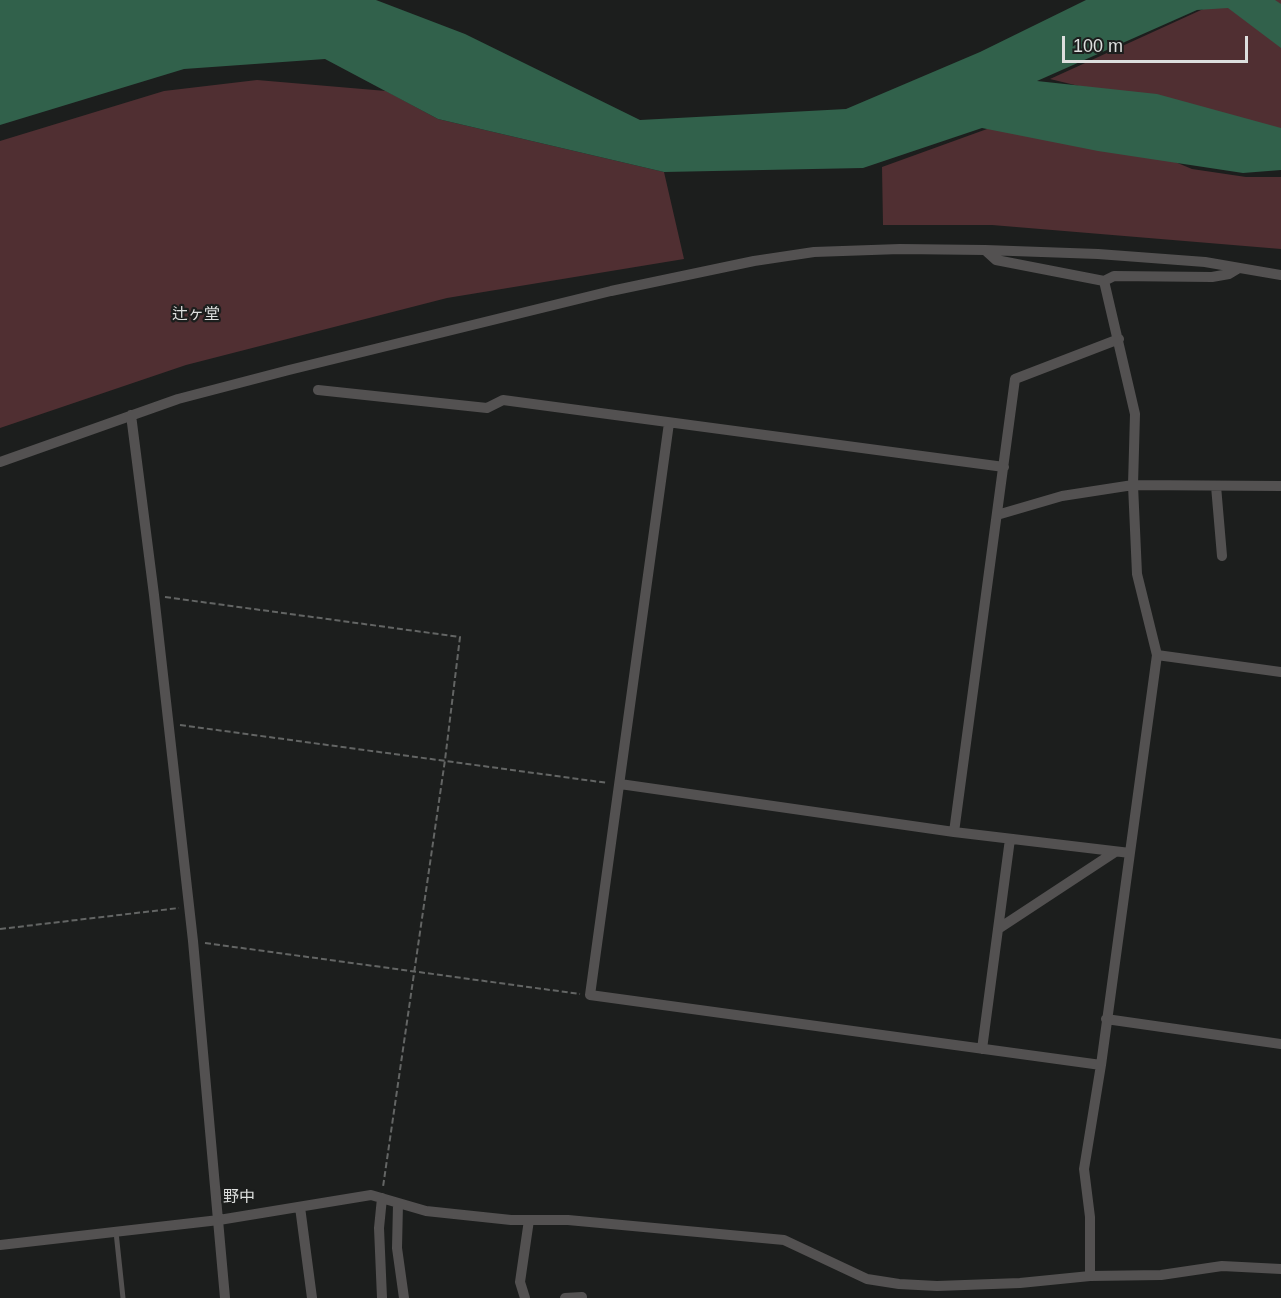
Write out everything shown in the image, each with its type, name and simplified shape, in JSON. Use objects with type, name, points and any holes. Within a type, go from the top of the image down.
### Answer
[{"type":"street","points":[[0,462],[178,399],[288,370],[611,291],[754,261],[814,252],[900,249],[1098,254],[1205,262],[1281,275]]},
{"type":"street","points":[[985,250],[996,260],[1104,280],[1114,276],[1212,277],[1229,274],[1239,268]]},
{"type":"street","points":[[1090,1276],[1090,1217],[1084,1170],[1101,1065],[1157,656],[1137,574],[1133,485],[1135,414],[1104,280]]},
{"type":"street","points":[[954,832],[1015,379],[1119,339]]},
{"type":"street","points":[[318,390],[487,408],[503,400],[1004,467]]},
{"type":"street","points":[[131,415],[154,595],[193,942],[225,1298]]},
{"type":"street","points":[[669,423],[590,995],[1101,1065]]},
{"type":"street","points":[[997,515],[1062,496],[1133,485],[1281,486]]},
{"type":"street","points":[[1216,486],[1222,556]]},
{"type":"street","points":[[1157,656],[1281,672]]},
{"type":"street","points":[[620,784],[954,832],[1130,854]]},
{"type":"street","points":[[982,1049],[1010,839]]},
{"type":"street","points":[[998,929],[1115,852]]},
{"type":"street","points":[[1106,1019],[1281,1044]]},
{"type":"street","points":[[0,1245],[219,1220],[371,1195],[426,1211],[511,1220],[568,1220],[784,1240],[867,1279],[899,1284],[937,1286],[1020,1283],[1090,1276],[1161,1275],[1222,1266],[1281,1269]]},
{"type":"street","points":[[382,1198],[379,1228],[382,1298]]},
{"type":"street","points":[[398,1204],[398,1248],[404,1298]]},
{"type":"street","points":[[300,1207],[312,1298]]},
{"type":"street","points":[[525,1298],[520,1282],[529,1220]]},
{"type":"street","points":[[937,1286],[937,1298]]},
{"type":"street","points":[[566,1298],[582,1297]]},
{"type":"lane","points":[[116,1232],[123,1298]]},
{"type":"path","points":[[154,595],[460,637],[445,760],[382,1198]]},
{"type":"path","points":[[168,723],[620,784]]},
{"type":"path","points":[[0,929],[188,907]]},
{"type":"path","points":[[193,942],[590,995]]},
{"type":"shaded area","points":[[0,0],[376,0],[465,34],[640,120],[846,109],[980,52],[1086,0],[1275,0],[1281,4],[1281,48],[1228,8],[1197,10],[1037,81],[1157,94],[1281,128],[1281,170],[1243,173],[1098,151],[982,128],[863,168],[664,172],[438,119],[325,59],[184,69],[0,125]]},
{"type":"shaded area","points":[[1223,0],[1281,0],[1281,135],[1050,79]]},
{"type":"shaded area","points":[[257,80],[386,91],[438,119],[664,172],[684,259],[447,298],[186,365],[0,428],[0,141],[164,91]]},
{"type":"shaded area","points":[[1034,112],[1098,130],[1192,169],[1246,177],[1281,177],[1281,249],[992,225],[883,225],[882,167]]},
{"type":"district","name":"辻ヶ堂","points":[[196,315]]},
{"type":"district","name":"野中","points":[[239,1198]]}]
